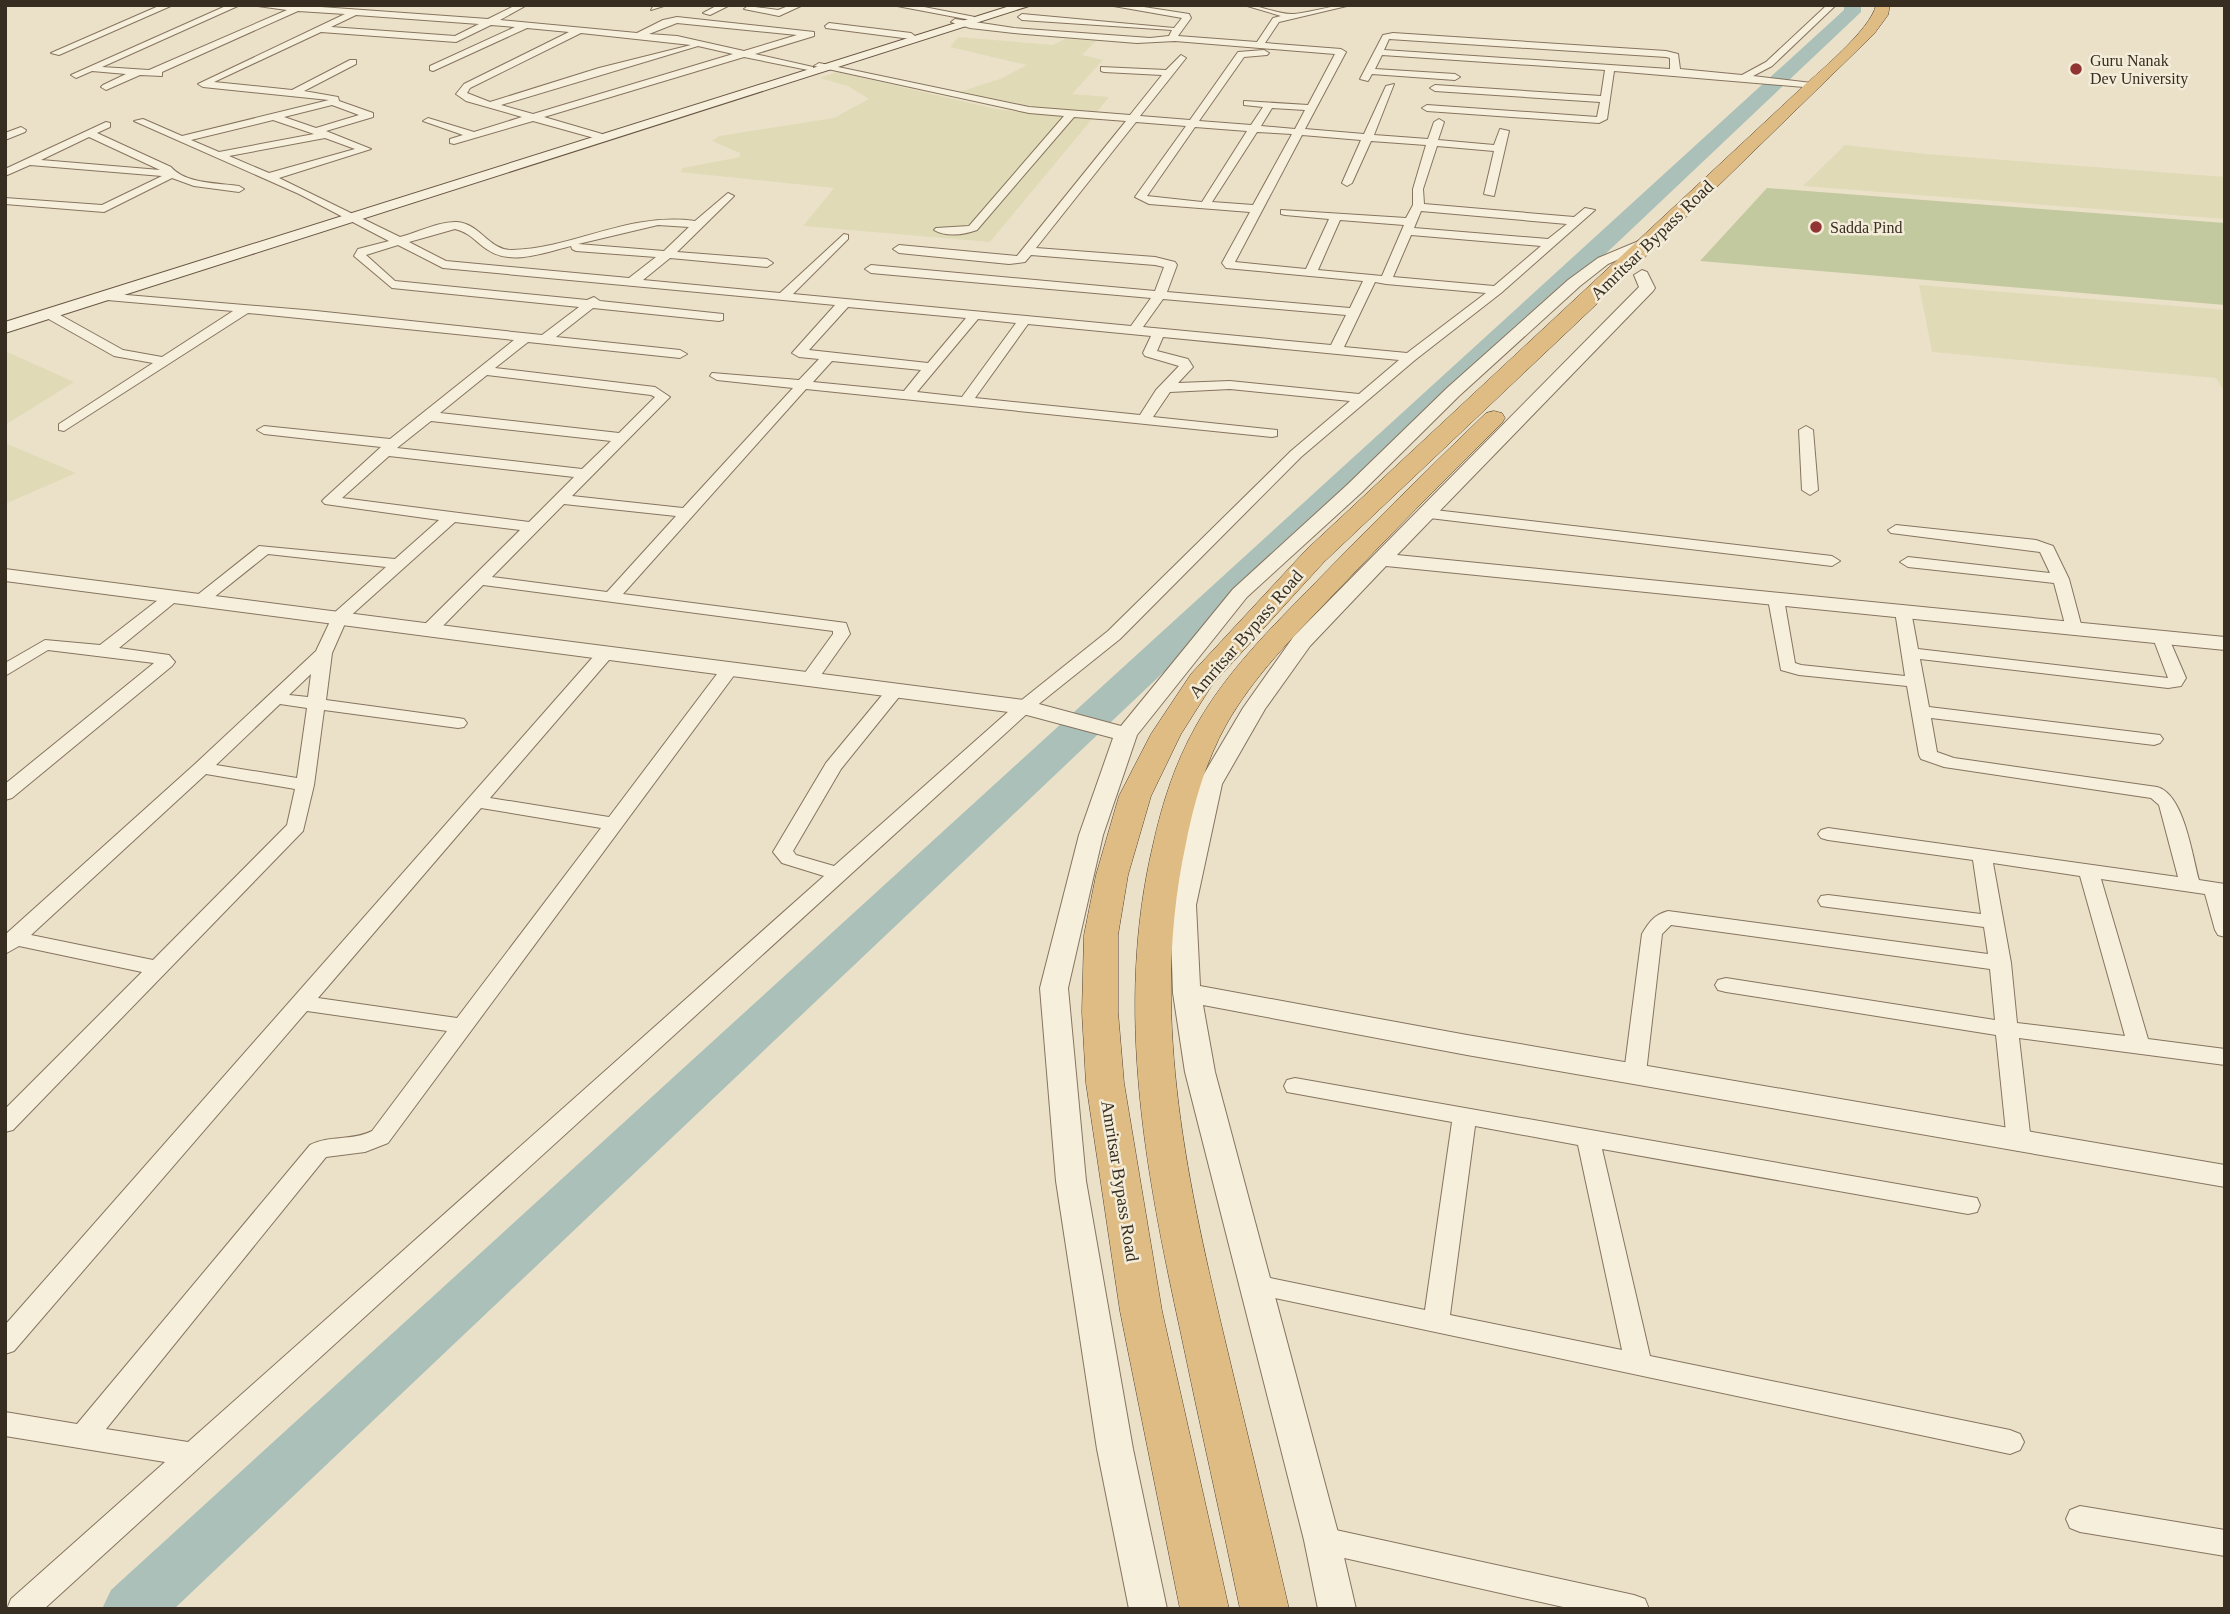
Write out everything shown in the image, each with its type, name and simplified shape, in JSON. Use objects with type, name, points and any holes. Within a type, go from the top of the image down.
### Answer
[{"type":"highway","name":"Amritsar Bypass Road","points":[[1205,1609],[1141,1311],[1105,1083],[1100,1012],[1101,935],[1112,875],[1135,796],[1166,734],[1201,681],[1278,594],[1315,556],[1571,319],[1804,85],[1877,21],[1883,5]]},
{"type":"highway","name":"Amritsar Bypass Road","points":[[1265,1609],[1184,1250],[1160,1119],[1152,1026],[1152,941],[1162,863],[1184,789],[1211,724],[1287,627],[1354,557],[1885,38],[1897,21],[1902,5]]},
{"type":"main road","points":[[7,324],[820,68],[1010,5]]},
{"type":"main road","points":[[820,68],[911,36],[1026,5]]},
{"type":"main road","points":[[7,324],[107,296],[348,216]]},
{"type":"street","points":[[56,53],[169,5]]},
{"type":"street","points":[[76,75],[236,5]]},
{"type":"street","points":[[254,5],[492,22],[705,44],[1007,106],[1071,114],[1498,148]]},
{"type":"street","points":[[333,102],[335,99],[330,97],[203,84],[369,5]]},
{"type":"street","points":[[319,29],[452,39],[460,38],[523,5]]},
{"type":"street","points":[[707,13],[726,5]]},
{"type":"street","points":[[748,9],[779,13],[799,5]]},
{"type":"street","points":[[896,5],[964,21],[1146,40],[1177,33],[1186,16],[1112,5]]},
{"type":"street","points":[[1252,6],[1268,5]]},
{"type":"street","points":[[1260,44],[1274,21],[1347,5]]},
{"type":"street","points":[[1744,78],[1769,64],[1832,5]]},
{"type":"street","points":[[1252,6],[1294,18]]},
{"type":"street","points":[[90,69],[155,74],[298,8]]},
{"type":"street","points":[[993,15],[1341,52],[1228,263],[1237,268],[1497,290]]},
{"type":"street","points":[[454,141],[811,34],[673,20],[636,36]]},
{"type":"street","points":[[433,68],[525,25]]},
{"type":"street","points":[[829,26],[911,36]]},
{"type":"street","points":[[579,31],[460,91],[464,96],[490,105],[600,137]]},
{"type":"street","points":[[166,36],[190,37]]},
{"type":"street","points":[[1463,90],[1466,78],[1367,75],[1387,37],[1393,36],[1670,54],[1675,56],[1675,72]]},
{"type":"street","points":[[202,38],[250,42]]},
{"type":"street","points":[[85,40],[109,42]]},
{"type":"street","points":[[121,43],[144,45]]},
{"type":"street","points":[[261,43],[285,45]]},
{"type":"street","points":[[490,105],[602,70],[705,44]]},
{"type":"street","points":[[1528,116],[1536,75],[1535,45]]},
{"type":"street","points":[[1379,52],[1536,75],[1603,99]]},
{"type":"street","points":[[1257,209],[1146,201],[1141,197],[1242,54],[1338,59]]},
{"type":"street","points":[[899,249],[1021,259],[1181,58]]},
{"type":"street","points":[[294,93],[353,62]]},
{"type":"street","points":[[1104,69],[1168,73]]},
{"type":"street","points":[[1609,70],[1720,76]]},
{"type":"street","points":[[1435,88],[1463,90],[1536,75],[1609,70],[1675,72],[1804,85]]},
{"type":"street","points":[[1427,108],[1602,119],[1609,70]]},
{"type":"street","points":[[106,87],[139,73]]},
{"type":"street","points":[[1347,183],[1391,86]]},
{"type":"street","points":[[182,139],[333,102],[369,116],[316,131]]},
{"type":"street","points":[[1247,103],[1312,108]]},
{"type":"street","points":[[1205,205],[1269,105]]},
{"type":"street","points":[[940,229],[965,231],[973,228],[1071,114]]},
{"type":"street","points":[[269,177],[366,149],[274,117]]},
{"type":"street","points":[[139,121],[269,177],[400,239],[443,264],[1410,358]]},
{"type":"street","points":[[428,121],[474,136]]},
{"type":"street","points":[[1419,207],[1418,189],[1439,122]]},
{"type":"street","points":[[5,173],[106,125]]},
{"type":"street","points":[[5,137],[21,131]]},
{"type":"street","points":[[1490,194],[1498,148],[1504,131]]},
{"type":"street","points":[[89,133],[167,169],[171,174]]},
{"type":"street","points":[[217,155],[328,135]]},
{"type":"street","points":[[29,162],[171,174],[194,183],[239,189]]},
{"type":"street","points":[[5,201],[104,209],[171,174]]},
{"type":"street","points":[[633,281],[668,254],[728,196]]},
{"type":"street","points":[[1387,280],[1416,208],[1419,207],[1577,220]]},
{"type":"street","points":[[22,1609],[1024,707],[1114,635],[1296,454],[1410,358],[1497,290],[1590,210]]},
{"type":"street","points":[[1285,212],[1552,243]]},
{"type":"street","points":[[1310,274],[1336,216]]},
{"type":"street","points":[[700,225],[656,222],[512,254],[500,253],[460,225],[400,239],[359,254],[392,284],[719,317]]},
{"type":"street","points":[[783,297],[844,237]]},
{"type":"street","points":[[1148,1609],[1115,1449],[1071,1181],[1054,988],[1091,835],[1120,732],[1240,593],[1354,489],[1452,392],[1574,283],[1603,261],[1653,239]]},
{"type":"street","points":[[556,246],[767,263]]},
{"type":"street","points":[[1029,251],[1167,264],[1172,268],[1159,295],[1133,332]]},
{"type":"street","points":[[871,269],[1354,312]]},
{"type":"street","points":[[1337,1609],[1322,1541],[1200,1072],[1187,993],[1183,905],[1210,784],[1254,708],[1302,641],[1529,412],[1555,380],[1647,288],[1642,275]]},
{"type":"street","points":[[1335,351],[1370,279]]},
{"type":"street","points":[[544,340],[619,280]]},
{"type":"street","points":[[107,296],[680,354]]},
{"type":"street","points":[[844,303],[799,351],[803,355],[929,368]]},
{"type":"street","points":[[64,427],[245,309]]},
{"type":"street","points":[[49,314],[119,353],[162,361]]},
{"type":"street","points":[[906,396],[974,316]]},
{"type":"street","points":[[965,402],[1024,321]]},
{"type":"street","points":[[1144,420],[1186,364],[1150,353],[1158,334]]},
{"type":"street","points":[[525,338],[390,447],[330,501],[531,527]]},
{"type":"street","points":[[611,597],[828,357]]},
{"type":"street","points":[[429,630],[661,400],[662,394],[484,372]]},
{"type":"street","points":[[717,376],[1272,433]]},
{"type":"street","points":[[1166,388],[1230,385],[1362,398]]},
{"type":"street","points":[[428,416],[623,438]]},
{"type":"street","points":[[264,430],[586,474]]},
{"type":"street","points":[[1806,430],[1810,490]]},
{"type":"street","points":[[561,499],[689,513]]},
{"type":"street","points":[[1426,514],[1832,561]]},
{"type":"street","points":[[5,1125],[293,831],[298,823],[323,653],[340,617],[451,517]]},
{"type":"street","points":[[1896,530],[2042,546],[2049,551],[2061,579],[2074,628]]},
{"type":"street","points":[[202,599],[265,549],[398,564]]},
{"type":"street","points":[[1383,560],[2225,644]]},
{"type":"street","points":[[1908,562],[2061,579]]},
{"type":"street","points":[[5,575],[1024,707],[1120,732]]},
{"type":"street","points":[[481,580],[841,627],[842,634],[808,681]]},
{"type":"street","points":[[104,651],[173,596]]},
{"type":"street","points":[[1776,599],[1787,666],[1799,670],[1917,682]]},
{"type":"street","points":[[1903,611],[1917,682],[1925,751],[1934,759],[2142,789],[2164,797],[2168,803],[2190,886]]},
{"type":"street","points":[[1911,653],[2175,682],[2177,678],[2161,638]]},
{"type":"street","points":[[5,671],[45,645],[163,659],[166,662],[5,794]]},
{"type":"street","points":[[10,942],[202,768],[323,653]]},
{"type":"street","points":[[5,1343],[606,653]]},
{"type":"street","points":[[83,1437],[318,1151],[328,1146],[373,1142],[380,1137],[729,670]]},
{"type":"street","points":[[838,874],[789,859],[783,852],[833,767],[894,692]]},
{"type":"street","points":[[274,698],[458,723]]},
{"type":"street","points":[[1919,711],[2154,739]]},
{"type":"street","points":[[202,768],[304,785]]},
{"type":"street","points":[[477,802],[613,824]]},
{"type":"street","points":[[1828,834],[2219,889],[2225,930]]},
{"type":"street","points":[[1982,856],[2000,963],[2019,1142]]},
{"type":"street","points":[[2089,872],[2139,1048]]},
{"type":"street","points":[[1828,901],[1993,922]]},
{"type":"street","points":[[1635,1073],[1652,934],[1657,924],[1668,918],[2000,963]]},
{"type":"street","points":[[10,942],[158,968]]},
{"type":"street","points":[[1726,985],[2006,1030],[2225,1057]]},
{"type":"street","points":[[1187,993],[1467,1045],[2225,1176]]},
{"type":"street","points":[[302,1003],[461,1026]]},
{"type":"street","points":[[1295,1086],[1968,1205]]},
{"type":"street","points":[[1436,1323],[1465,1116]]},
{"type":"street","points":[[1588,1138],[1639,1365]]},
{"type":"street","points":[[1256,1285],[2010,1442]]},
{"type":"street","points":[[5,1424],[194,1455]]},
{"type":"street","points":[[2080,1519],[2225,1543]]},
{"type":"street","points":[[1322,1541],[1634,1609]]},
{"type":"shaded area","points":[[958,37],[1053,45],[1065,39],[1096,41],[1082,55],[1103,60],[1072,94],[1109,97],[1096,113],[1005,104],[956,93],[1000,79],[1027,65],[950,47]]},
{"type":"shaded area","points":[[837,72],[996,109],[1092,119],[990,242],[803,226],[834,188],[680,172],[683,168],[740,157],[740,153],[712,141],[719,136],[834,118],[869,99],[848,86],[820,78]]},
{"type":"shaded area","points":[[1845,145],[1926,154],[2225,177],[2225,219],[1803,186]]},
{"type":"shaded area","points":[[1919,285],[2225,310],[2225,393],[2216,378],[1932,352]]},
{"type":"shaded area","points":[[5,351],[74,382],[5,425]]},
{"type":"shaded area","points":[[5,443],[50,462],[76,473],[5,504]]},
{"type":"green space","points":[[1767,188],[2225,223],[2225,305],[1700,261]]},
{"type":"waterway","points":[[132,1609],[1852,12],[1853,5]]},
{"type":"place","name":"Guru Nanak Dev University","points":[[2076,69]]},
{"type":"place","name":"Sadda Pind","points":[[1816,227]]}]
